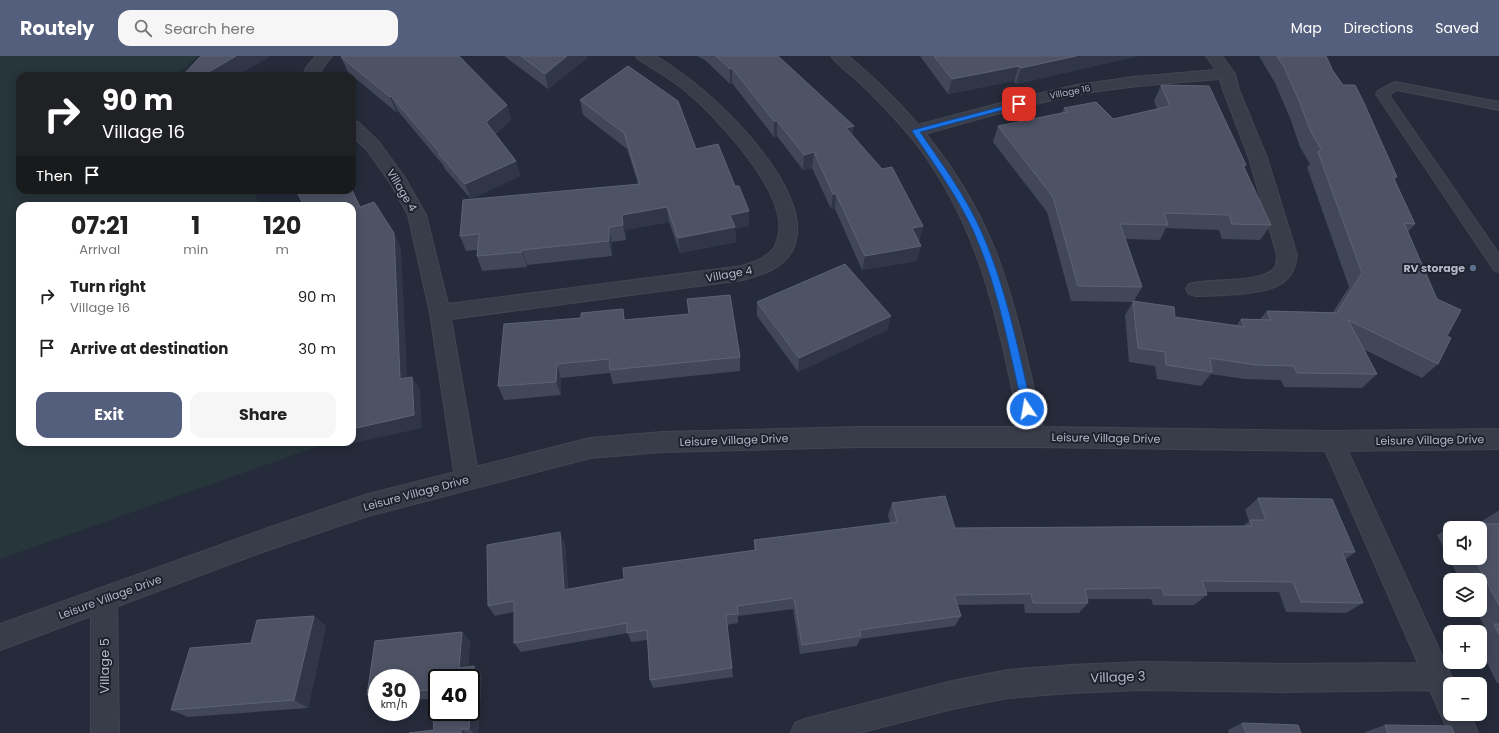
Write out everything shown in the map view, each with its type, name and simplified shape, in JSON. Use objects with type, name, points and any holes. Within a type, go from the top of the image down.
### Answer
[{"type":"street","points":[[312,72],[324,56]]},
{"type":"street","name":"Village 4","points":[[440,313],[743,273],[759,268],[774,260],[784,248],[788,234],[788,219],[783,203],[763,166],[750,147],[722,115],[691,88],[675,75],[644,56]]},
{"type":"street","points":[[839,56],[877,89],[916,131],[953,185],[976,229],[987,255],[1004,310],[1034,438]]},
{"type":"street","points":[[1196,289],[1264,283],[1277,277],[1285,268],[1287,255],[1258,158],[1227,74],[1214,56]]},
{"type":"street","name":"Village 16","points":[[916,131],[1075,90],[1131,82],[1227,74]]},
{"type":"street","name":"Village 4","points":[[356,130],[372,146],[399,182],[417,215],[440,313],[467,478]]},
{"type":"street","name":"Leisure Village Drive","points":[[0,637],[321,521],[406,494],[590,448],[663,442],[859,437],[1332,441],[1499,440]]},
{"type":"street","points":[[1332,441],[1443,689]]},
{"type":"street","name":"Village 5","points":[[104,599],[105,733]]},
{"type":"street","name":"Village 3","points":[[805,733],[952,695],[1008,684],[1071,679],[1142,676],[1281,678],[1437,676]]},
{"type":"street","points":[[1458,721],[1464,733]]},
{"type":"lane","points":[[1499,106],[1395,86],[1382,94],[1499,266]]},
{"type":"shaded area","points":[[0,56],[198,56],[180,72],[16,72],[16,194],[254,194],[260,202],[16,202],[16,446],[319,446],[0,559]]},
{"type":"building","points":[[201,56],[236,56],[209,72],[186,72]]},
{"type":"building","points":[[459,56],[507,105],[486,122],[516,161],[465,184],[391,96],[390,97],[341,57]]},
{"type":"building","points":[[521,56],[567,56],[545,74]]},
{"type":"building","points":[[716,56],[778,56],[854,126],[846,128],[882,169],[892,167],[923,226],[912,228],[921,246],[865,256],[836,194],[833,194],[814,152],[804,155],[777,121],[774,121],[732,68],[730,69]]},
{"type":"building","points":[[934,56],[1076,56],[1021,68],[1019,66],[952,79]]},
{"type":"building","points":[[1277,56],[1326,56],[1333,71],[1343,85],[1355,85],[1397,177],[1393,177],[1415,224],[1404,223],[1437,299],[1461,310],[1447,336],[1451,338],[1438,364],[1348,320],[1377,374],[1297,373],[1294,366],[1256,365],[1210,358],[1212,372],[1166,365],[1165,352],[1138,348],[1133,301],[1174,307],[1175,317],[1245,327],[1241,319],[1271,320],[1267,311],[1337,313],[1362,273],[1318,152],[1321,149],[1311,132],[1284,67]]},
{"type":"building","points":[[628,66],[678,101],[696,149],[718,144],[735,186],[739,186],[749,211],[730,215],[735,227],[678,238],[667,207],[622,215],[623,225],[609,227],[609,241],[477,256],[479,234],[460,236],[463,200],[640,184],[624,133],[580,100]]},
{"type":"building","points":[[1161,85],[1209,86],[1246,165],[1243,165],[1271,225],[1232,224],[1229,215],[1164,213],[1168,225],[1120,224],[1142,287],[1078,286],[1053,197],[998,126],[1067,112],[1064,108],[1096,102],[1113,119],[1170,106]]},
{"type":"building","points":[[298,194],[354,194],[360,207],[374,202],[394,233],[400,379],[412,377],[414,415],[356,428],[356,202],[302,202]]},
{"type":"building","points":[[845,264],[891,316],[799,358],[757,302]]},
{"type":"building","points":[[730,295],[740,357],[610,370],[609,359],[557,364],[556,382],[498,386],[504,324],[581,318],[581,313],[623,309],[624,320],[689,314],[687,299]]},
{"type":"building","points":[[945,496],[955,528],[1252,526],[1250,520],[1266,520],[1258,498],[1332,499],[1355,552],[1342,552],[1363,603],[1301,602],[1293,582],[1202,581],[1207,595],[1164,595],[1162,588],[1085,589],[1088,603],[1033,603],[1031,594],[954,595],[961,616],[859,630],[861,636],[802,645],[794,598],[737,606],[738,614],[726,615],[732,668],[650,680],[647,630],[627,633],[627,623],[514,643],[514,601],[488,606],[487,545],[560,532],[564,590],[624,579],[623,568],[756,550],[754,540],[897,522],[892,503]]},
{"type":"building","points":[[1487,524],[1499,524],[1499,605],[1487,582],[1487,573],[1482,573],[1478,565],[1487,565]]},
{"type":"building","points":[[314,616],[294,700],[171,710],[190,648],[251,643],[257,620]]},
{"type":"building","points":[[1494,624],[1499,624],[1499,634]]},
{"type":"building","points":[[462,632],[459,668],[474,666],[474,669],[428,669],[428,690],[420,691],[420,669],[371,669],[375,641]]},
{"type":"building","points":[[433,721],[469,721],[469,729],[461,729],[461,733],[409,733],[434,730]]},
{"type":"building","points":[[1242,723],[1298,725],[1301,733],[1246,733]]},
{"type":"building","points":[[1385,725],[1451,726],[1454,733],[1388,733]]},
{"type":"place","name":"RV storage","points":[[1473,268]]},
{"type":"route","points":[[1019,104],[916,131],[953,185],[976,229],[987,255],[1004,310],[1027,409]]}]
